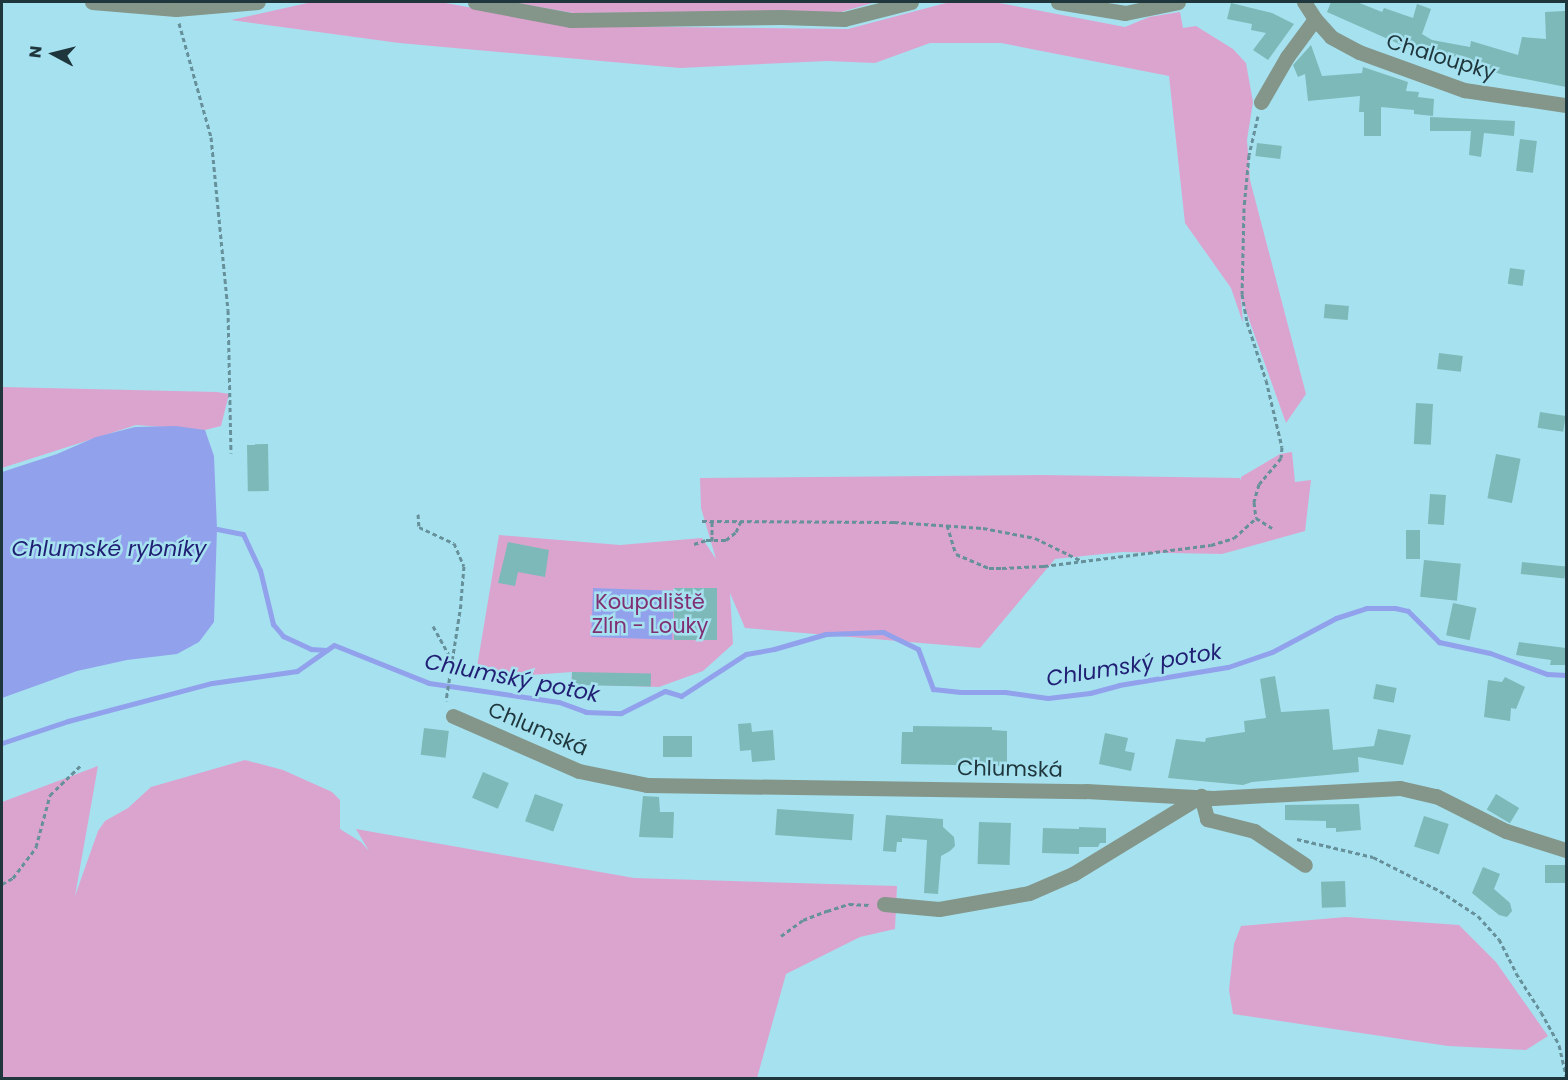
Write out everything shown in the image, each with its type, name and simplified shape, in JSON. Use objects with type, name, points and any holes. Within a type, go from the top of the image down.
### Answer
[{"type":"street","points":[[92,2],[176,9],[258,2]]},
{"type":"street","points":[[475,2],[571,20],[781,17],[844,19],[911,2]]},
{"type":"street","points":[[1058,2],[1125,13],[1178,2]]},
{"type":"street","name":"Chaloupky","points":[[1304,2],[1331,37],[1344,45],[1415,74],[1484,95],[1566,105]]},
{"type":"street","points":[[1261,102],[1281,65],[1315,19]]},
{"type":"street","name":"Chlumská","points":[[453,716],[579,771],[647,785],[1104,791],[1245,798],[1400,788],[1436,796],[1506,831],[1566,850]]},
{"type":"street","points":[[884,904],[939,909],[1029,892],[1072,874],[1201,796],[1207,819],[1254,831],[1305,865]]},
{"type":"path","points":[[176,9],[211,137],[228,310],[231,453]]},
{"type":"path","points":[[1256,518],[1254,502],[1258,484],[1281,458],[1281,447],[1266,380],[1247,322],[1242,294],[1244,208],[1249,155],[1261,102]]},
{"type":"path","points":[[418,514],[419,527],[454,543],[464,566],[461,604],[448,692]]},
{"type":"path","points":[[1256,518],[1272,528]]},
{"type":"path","points":[[947,525],[956,554],[989,568],[1044,566],[1211,544],[1234,538],[1256,518]]},
{"type":"path","points":[[702,521],[947,525],[983,528],[1035,538],[1082,561]]},
{"type":"path","points":[[712,521],[712,541]]},
{"type":"path","points":[[694,544],[726,540],[736,532],[741,521]]},
{"type":"path","points":[[433,626],[448,653],[451,668]]},
{"type":"path","points":[[2,884],[13,878],[36,847],[50,795],[80,766]]},
{"type":"path","points":[[1286,837],[1373,857],[1440,891],[1478,916],[1499,939],[1541,1012],[1559,1045],[1566,1076]]},
{"type":"path","points":[[781,936],[802,920],[827,910],[849,904],[884,904]]},
{"type":"green space","points":[[312,2],[440,2],[572,26],[848,29],[946,3],[961,2],[994,2],[1125,27],[1149,17],[1180,12],[1183,28],[1196,26],[1233,49],[1246,63],[1253,102],[1247,140],[1250,180],[1306,394],[1286,423],[1241,297],[1243,323],[1231,288],[1185,223],[1169,76],[1001,43],[930,43],[875,63],[827,61],[680,68],[399,43],[231,20]]},
{"type":"green space","points":[[511,2],[876,2],[841,12],[573,13]]},
{"type":"green space","points":[[2,387],[229,394],[221,426],[205,430],[136,425],[2,468]]},
{"type":"green space","name":"Koupaliště Zlín - Louky","points":[[1292,452],[1295,482],[1311,480],[1305,531],[1222,554],[1122,552],[1055,559],[980,648],[745,628],[730,593],[733,644],[703,671],[659,687],[571,684],[572,672],[517,676],[477,667],[499,535],[620,545],[702,538],[716,559],[701,508],[700,478],[1041,475],[1240,478],[1241,481],[1241,477],[1280,454]]},
{"type":"green space","points":[[245,760],[283,770],[332,792],[340,800],[340,829],[361,842],[369,851],[356,829],[634,878],[897,886],[895,929],[860,937],[786,974],[757,1078],[2,1078],[2,802],[98,766],[75,896],[98,831],[105,821],[128,808],[151,787]]},
{"type":"green space","points":[[1346,917],[1459,925],[1496,962],[1548,1036],[1526,1050],[1448,1046],[1233,1014],[1229,990],[1234,944],[1241,926]]},
{"type":"water","name":"Chlumské rybníky","points":[[176,426],[205,430],[214,456],[217,529],[214,622],[199,642],[177,654],[127,660],[77,671],[2,698],[2,472],[57,454],[96,437],[135,427]]},
{"type":"water","points":[[593,588],[674,591],[672,640],[591,637]]},
{"type":"building","points":[[1331,2],[1357,2],[1382,12],[1384,8],[1413,18],[1417,4],[1431,9],[1422,34],[1432,40],[1470,47],[1471,41],[1518,55],[1522,37],[1546,39],[1545,12],[1565,11],[1566,87],[1504,75],[1466,64],[1467,59],[1406,47],[1327,12]]},
{"type":"building","points":[[1231,3],[1272,13],[1294,24],[1268,60],[1253,50],[1266,33],[1251,30],[1252,24],[1227,19]]},
{"type":"building","points":[[1311,45],[1322,76],[1362,73],[1363,67],[1408,82],[1406,91],[1419,92],[1418,97],[1434,99],[1433,116],[1414,114],[1414,110],[1381,107],[1381,136],[1364,136],[1364,112],[1359,112],[1360,96],[1308,101],[1305,74],[1298,77],[1293,65]]},
{"type":"building","points":[[1430,117],[1515,121],[1514,136],[1484,133],[1481,157],[1469,155],[1471,131],[1430,131]]},
{"type":"building","points":[[1520,139],[1537,141],[1533,173],[1516,171]]},
{"type":"building","points":[[1257,143],[1282,146],[1280,159],[1255,156]]},
{"type":"building","points":[[1510,268],[1525,270],[1523,286],[1508,284]]},
{"type":"building","points":[[1325,304],[1349,306],[1348,320],[1324,318]]},
{"type":"building","points":[[1439,353],[1463,356],[1461,372],[1437,369]]},
{"type":"building","points":[[1416,403],[1433,404],[1431,445],[1414,444]]},
{"type":"building","points":[[1540,412],[1566,416],[1563,432],[1537,428]]},
{"type":"building","points":[[247,444],[268,444],[269,491],[248,491]]},
{"type":"building","points":[[1496,454],[1521,459],[1512,503],[1487,498]]},
{"type":"building","points":[[1430,494],[1446,495],[1444,525],[1428,524]]},
{"type":"building","points":[[1406,530],[1420,530],[1420,559],[1406,559]]},
{"type":"building","points":[[508,542],[549,550],[545,577],[518,572],[515,586],[498,583]]},
{"type":"building","points":[[1424,560],[1461,564],[1457,601],[1420,597]]},
{"type":"building","points":[[1522,562],[1566,567],[1565,579],[1521,574]]},
{"type":"building","points":[[674,588],[717,588],[717,640],[674,640]]},
{"type":"building","points":[[1453,603],[1476,608],[1470,640],[1446,635]]},
{"type":"building","points":[[1519,642],[1566,648],[1566,665],[1550,665],[1551,660],[1516,655]]},
{"type":"building","points":[[572,672],[651,673],[651,686],[572,685]]},
{"type":"building","points":[[1275,676],[1281,712],[1329,709],[1333,750],[1374,746],[1378,729],[1411,735],[1403,765],[1358,757],[1359,772],[1252,782],[1243,785],[1168,778],[1176,739],[1205,742],[1206,738],[1245,732],[1244,721],[1266,718],[1260,679]]},
{"type":"building","points":[[1505,677],[1525,687],[1516,709],[1511,708],[1510,721],[1484,717],[1488,680],[1502,682]]},
{"type":"building","points":[[1376,684],[1397,688],[1394,703],[1373,699]]},
{"type":"building","points":[[751,723],[752,732],[773,730],[775,760],[752,762],[751,750],[740,751],[738,724]]},
{"type":"building","points":[[913,726],[992,727],[992,730],[1007,731],[1007,766],[901,764],[902,732],[913,732]]},
{"type":"building","points":[[424,728],[449,731],[446,758],[421,755]]},
{"type":"building","points":[[1105,733],[1128,738],[1125,751],[1135,753],[1131,771],[1099,764]]},
{"type":"building","points":[[663,736],[692,736],[692,757],[663,757]]},
{"type":"building","points":[[483,772],[509,783],[498,809],[472,798]]},
{"type":"building","points":[[535,794],[563,804],[553,832],[525,821]]},
{"type":"building","points":[[1496,794],[1519,808],[1510,823],[1487,809]]},
{"type":"building","points":[[643,796],[659,797],[660,812],[674,812],[673,838],[639,837]]},
{"type":"building","points":[[1359,804],[1361,830],[1336,832],[1336,828],[1326,828],[1326,821],[1285,820],[1285,805]]},
{"type":"building","points":[[777,809],[854,814],[852,840],[775,835]]},
{"type":"building","points":[[886,815],[943,819],[943,827],[954,837],[955,846],[941,856],[938,894],[924,893],[927,840],[902,838],[902,842],[897,842],[896,852],[883,851]]},
{"type":"building","points":[[1424,816],[1449,824],[1439,854],[1414,846]]},
{"type":"building","points":[[979,822],[1011,823],[1010,865],[978,864]]},
{"type":"building","points":[[1079,827],[1106,828],[1106,843],[1100,843],[1098,847],[1079,847],[1079,854],[1042,853],[1043,828],[1079,829]]},
{"type":"building","points":[[1545,865],[1566,865],[1566,883],[1545,883]]},
{"type":"building","points":[[1483,867],[1500,874],[1494,889],[1510,903],[1512,911],[1507,917],[1499,915],[1472,893]]},
{"type":"building","points":[[1345,881],[1346,907],[1322,908],[1321,882]]},
{"type":"waterway","points":[[217,529],[243,534],[260,570],[273,624],[283,636],[311,649],[326,650]]},
{"type":"waterway","name":"Chlumský potok","points":[[2,743],[68,721],[212,683],[297,671],[334,645],[429,683],[559,702],[586,712],[621,713],[665,691],[681,696],[746,654],[774,649],[826,634],[883,632],[918,649],[933,689],[961,692],[1005,692],[1048,698],[1090,693],[1119,685],[1228,667],[1272,652],[1336,618],[1366,608],[1395,608],[1408,611],[1439,642],[1490,653],[1547,674],[1566,675]]}]
